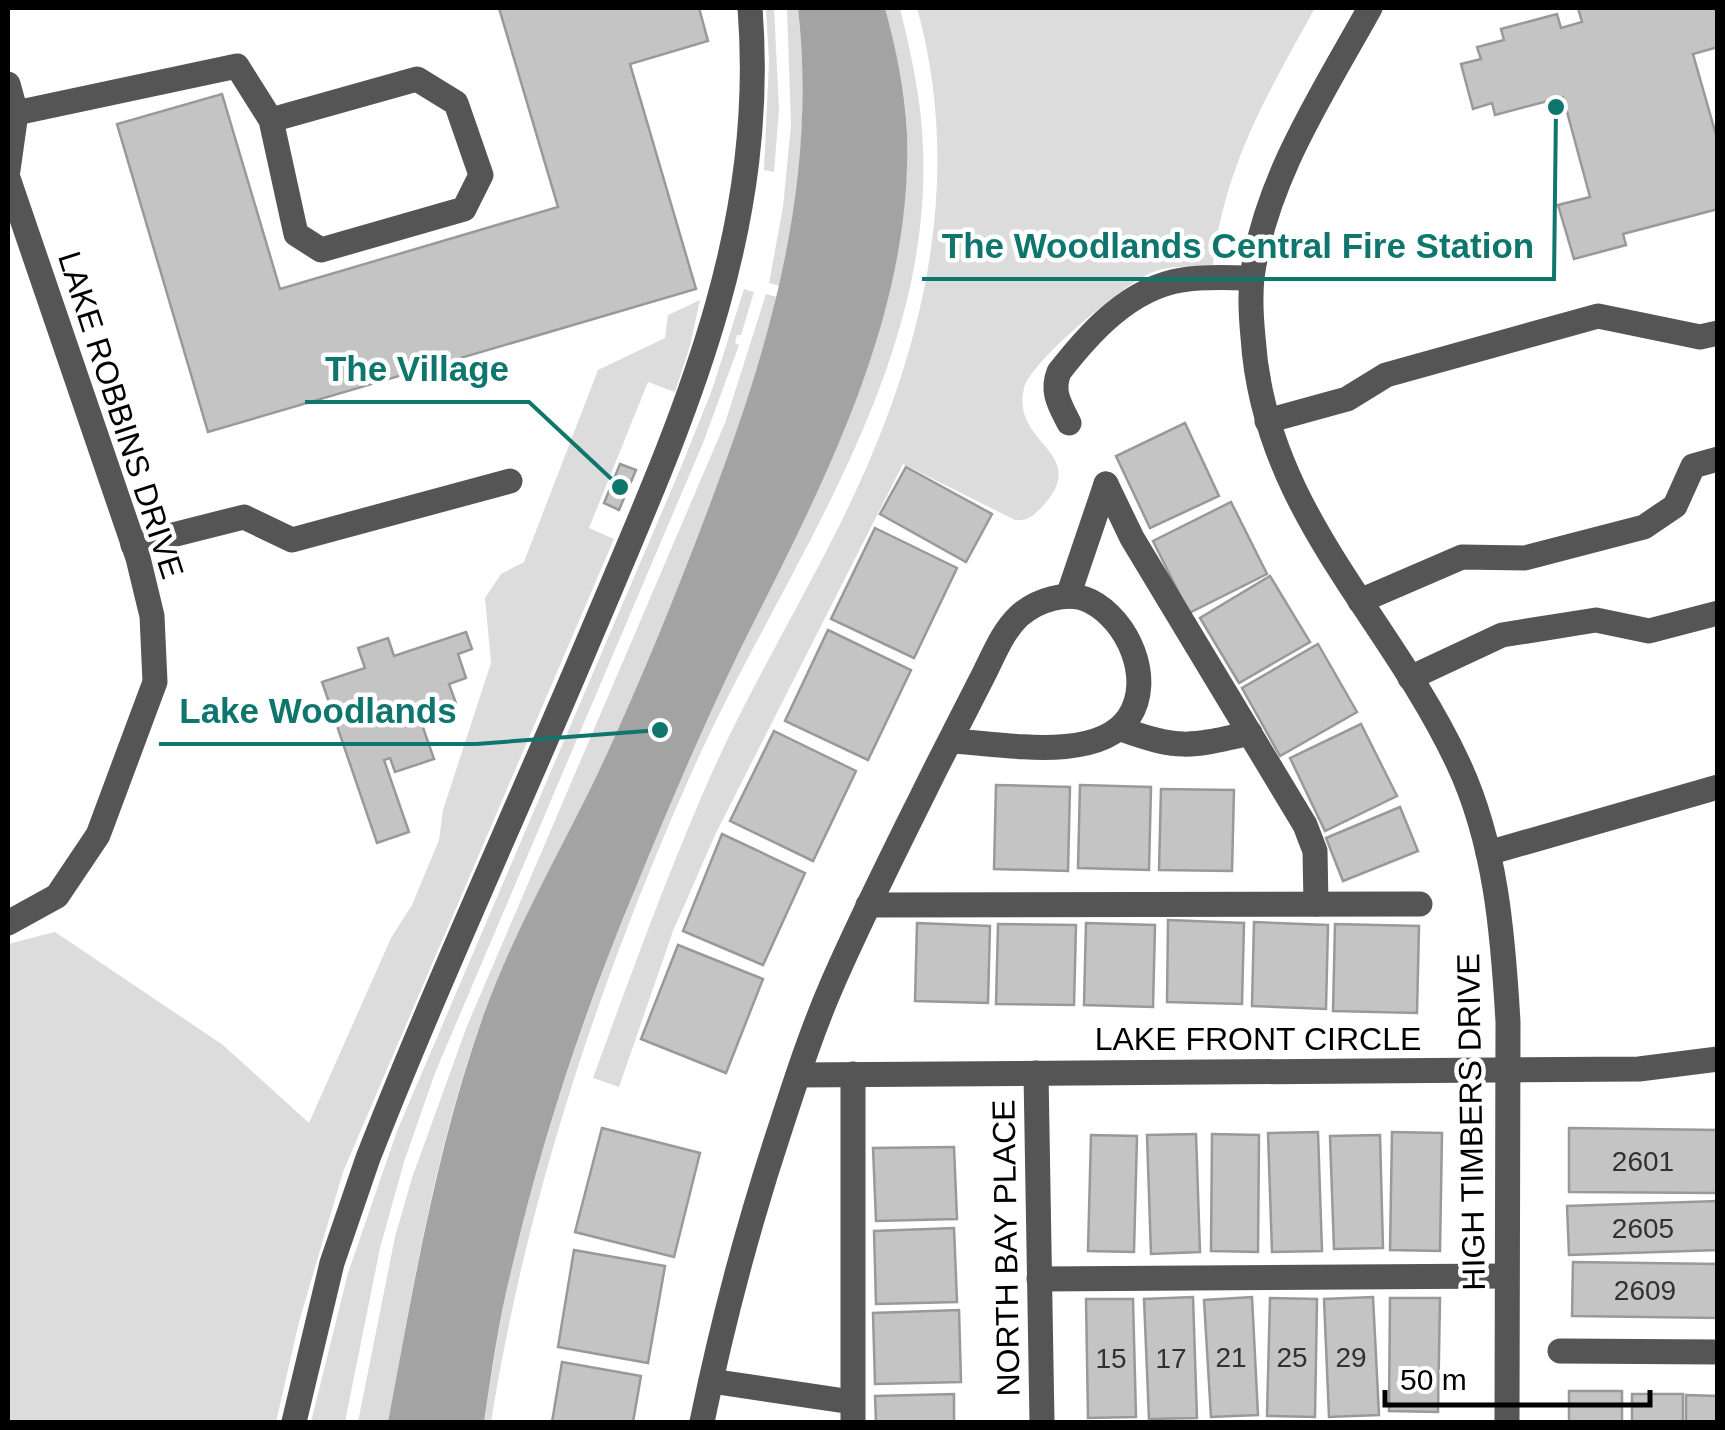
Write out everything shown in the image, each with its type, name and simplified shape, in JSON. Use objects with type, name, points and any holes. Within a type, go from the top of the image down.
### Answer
[{"type":"street","points":[[294,1422],[332,1263],[368,1158],[657,478],[708,344],[744,190],[752,114],[750,8]]},
{"type":"street","name":"HIGH TIMBERS DRIVE","points":[[1370,8],[1282,169],[1263,224],[1252,278],[1255,362],[1267,421],[1299,504],[1410,678],[1458,764],[1477,810],[1488,854],[1505,963],[1507,1422]]},
{"type":"street","points":[[16,114],[237,66],[271,120],[296,234],[322,250],[464,210],[481,175],[456,103],[417,79],[271,120]]},
{"type":"street","points":[[8,84],[16,114],[8,170]]},
{"type":"street","name":"LAKE ROBBINS DRIVE","points":[[8,178],[133,544],[152,616],[155,682],[98,836],[57,896],[8,923]]},
{"type":"street","points":[[1069,424],[1056,398],[1059,372],[1123,305],[1154,287],[1185,279],[1252,278]]},
{"type":"street","points":[[1267,421],[1347,399],[1386,375],[1598,316],[1700,337],[1718,333]]},
{"type":"street","points":[[1360,601],[1462,557],[1525,558],[1644,527],[1675,506],[1693,466],[1718,458]]},
{"type":"street","points":[[133,544],[244,518],[292,540],[510,481]]},
{"type":"street","points":[[1068,596],[1106,484],[1132,538],[1310,836],[1316,863],[1316,904]]},
{"type":"street","points":[[702,1422],[736,1267],[830,988],[868,905],[950,741],[1012,623],[1039,603],[1068,596],[1089,600],[1109,615],[1131,648],[1138,689],[1134,710],[1120,729],[1098,742],[1073,747],[950,741]]},
{"type":"street","points":[[1410,678],[1502,636],[1596,620],[1649,631],[1718,613]]},
{"type":"street","points":[[1120,729],[1173,746],[1250,733]]},
{"type":"street","points":[[1488,854],[1718,787]]},
{"type":"street","points":[[868,905],[1420,904]]},
{"type":"street","name":"LAKE FRONT CIRCLE","points":[[798,1075],[1639,1069],[1718,1059]]},
{"type":"street","name":"NORTH BAY PLACE","points":[[1036,1073],[1042,1422]]},
{"type":"street","points":[[711,1381],[853,1412],[852,1074]]},
{"type":"street","points":[[1039,1279],[1506,1276]]},
{"type":"street","points":[[1560,1350],[1718,1352]]},
{"type":"shaded area","points":[[766,8],[774,8],[779,109],[774,172],[764,170],[769,62]]},
{"type":"shaded area","points":[[787,8],[798,8],[802,113],[798,182],[780,286],[769,283],[783,207],[791,125]]},
{"type":"shaded area","points":[[798,8],[885,8],[893,39],[906,118],[905,203],[895,270],[878,337],[829,466],[699,739],[599,980],[566,1074],[524,1219],[503,1305],[484,1422],[388,1422],[440,1163],[485,1011],[510,950],[598,773],[655,645],[729,453],[768,329],[794,203],[801,139]]},
{"type":"shaded area","points":[[885,8],[900,8],[922,131],[919,234],[903,315],[877,395],[844,472],[691,774],[626,931],[546,1173],[524,1255],[491,1422],[484,1422],[515,1252],[584,1022],[673,798],[829,466],[877,337],[894,271],[904,203],[907,134],[902,86]]},
{"type":"shaded area","points":[[917,8],[1315,8],[1250,131],[1227,195],[1213,265],[1167,268],[1140,279],[1081,324],[1030,376],[1024,388],[1023,408],[1059,474],[1055,489],[1041,508],[1029,518],[1015,520],[903,464],[716,833],[673,931],[619,1087],[593,1078],[666,883],[732,730],[868,464],[908,353],[923,296],[937,182],[930,66]]},
{"type":"shaded area","points":[[744,289],[754,292],[703,443],[435,1073],[380,1248],[345,1422],[311,1422],[348,1273],[397,1131],[679,472],[712,390]]},
{"type":"shaded area","points":[[766,294],[777,297],[741,418],[699,538],[626,714],[511,950],[468,1061],[428,1214],[388,1422],[358,1422],[395,1237],[412,1178],[467,1026],[725,423]]},
{"type":"shaded area","points":[[700,300],[675,392],[648,382],[589,528],[614,539],[343,1172],[299,1322],[276,1422],[8,1422],[8,944],[55,932],[223,1045],[309,1123],[439,840],[443,810],[491,663],[485,598],[501,574],[524,562],[598,370],[665,338],[668,315]]},
{"type":"building","points":[[499,8],[699,8],[708,41],[630,64],[696,289],[208,432],[117,124],[222,94],[280,289],[558,207]]},
{"type":"building","points":[[1578,8],[1718,8],[1718,47],[1693,54],[1718,142],[1718,209],[1623,234],[1626,245],[1574,259],[1558,205],[1590,197],[1563,97],[1495,115],[1492,103],[1473,109],[1461,64],[1481,59],[1477,47],[1504,40],[1501,29],[1557,14],[1561,28],[1582,22]]},
{"type":"building","points":[[1185,423],[1219,496],[1150,528],[1116,456]]},
{"type":"building","points":[[620,464],[636,470],[619,510],[604,503]]},
{"type":"building","points":[[906,467],[992,514],[966,562],[880,514]]},
{"type":"building","points":[[1231,502],[1267,574],[1189,613],[1153,541]]},
{"type":"building","points":[[875,528],[957,568],[914,658],[831,619]]},
{"type":"building","points":[[1270,576],[1310,642],[1239,683],[1200,618]]},
{"type":"building","points":[[828,630],[911,670],[868,760],[785,721]]},
{"type":"building","points":[[466,632],[472,649],[458,654],[466,678],[449,684],[457,706],[420,719],[434,759],[395,772],[390,758],[384,760],[409,832],[377,843],[322,682],[365,668],[358,648],[388,638],[394,656]]},
{"type":"building","points":[[1318,644],[1357,712],[1280,756],[1242,688]]},
{"type":"building","points":[[1361,724],[1397,796],[1325,831],[1290,758]]},
{"type":"building","points":[[774,731],[856,771],[813,861],[730,821]]},
{"type":"building","points":[[996,785],[1070,787],[1068,871],[994,869]]},
{"type":"building","points":[[1080,785],[1151,787],[1149,870],[1078,868]]},
{"type":"building","points":[[1161,789],[1234,790],[1232,871],[1159,870]]},
{"type":"building","points":[[1400,807],[1418,851],[1343,881],[1326,838]]},
{"type":"building","points":[[722,834],[805,873],[763,965],[683,931]]},
{"type":"building","points":[[1168,920],[1244,923],[1242,1004],[1167,1002]]},
{"type":"building","points":[[1254,922],[1328,925],[1326,1009],[1252,1006]]},
{"type":"building","points":[[917,923],[990,926],[988,1003],[915,1001]]},
{"type":"building","points":[[1086,923],[1155,925],[1153,1007],[1084,1005]]},
{"type":"building","points":[[998,924],[1076,925],[1074,1005],[996,1004]]},
{"type":"building","points":[[1335,924],[1419,926],[1417,1013],[1333,1011]]},
{"type":"building","points":[[678,945],[763,979],[726,1073],[641,1039]]},
{"type":"building","points":[[602,1128],[700,1153],[674,1257],[575,1232]]},
{"type":"building","points":[[1569,1128],[1718,1130],[1718,1193],[1569,1192]]},
{"type":"building","points":[[1318,1132],[1322,1251],[1272,1252],[1268,1133]]},
{"type":"building","points":[[1392,1132],[1442,1133],[1440,1251],[1390,1250]]},
{"type":"building","points":[[1196,1134],[1200,1252],[1151,1254],[1147,1135]]},
{"type":"building","points":[[1212,1134],[1259,1135],[1258,1252],[1211,1251]]},
{"type":"building","points":[[1091,1135],[1137,1136],[1134,1252],[1088,1251]]},
{"type":"building","points":[[1380,1135],[1383,1248],[1334,1249],[1330,1136]]},
{"type":"building","points":[[954,1147],[957,1219],[876,1221],[873,1148]]},
{"type":"building","points":[[1718,1201],[1718,1250],[1569,1255],[1567,1206]]},
{"type":"building","points":[[954,1228],[957,1302],[876,1304],[874,1231]]},
{"type":"building","points":[[574,1250],[665,1266],[648,1363],[558,1347]]},
{"type":"building","points":[[1573,1262],[1718,1264],[1718,1318],[1572,1316]]},
{"type":"building","points":[[1193,1297],[1197,1418],[1149,1419],[1144,1299]]},
{"type":"building","points":[[1252,1297],[1258,1415],[1211,1417],[1204,1300]]},
{"type":"building","points":[[1373,1297],[1379,1415],[1329,1417],[1324,1299]]},
{"type":"building","points":[[1270,1298],[1317,1299],[1315,1417],[1267,1416]]},
{"type":"building","points":[[1390,1298],[1440,1298],[1438,1412],[1389,1411]]},
{"type":"building","points":[[1086,1299],[1133,1299],[1136,1417],[1088,1418]]},
{"type":"building","points":[[959,1310],[961,1382],[875,1384],[873,1313]]},
{"type":"building","points":[[562,1362],[641,1376],[633,1422],[552,1422]]},
{"type":"building","points":[[1569,1391],[1622,1391],[1622,1422],[1569,1422]]},
{"type":"building","points":[[954,1394],[954,1422],[876,1422],[875,1396]]},
{"type":"building","points":[[1632,1394],[1683,1394],[1683,1422],[1632,1422]]},
{"type":"building","points":[[1686,1395],[1718,1396],[1718,1422],[1686,1422]]},
{"type":"place","name":"The Woodlands Central Fire Station","points":[[1556,107]]},
{"type":"place","name":"The Village","points":[[620,487]]},
{"type":"place","name":"Lake Woodlands","points":[[660,730]]}]
